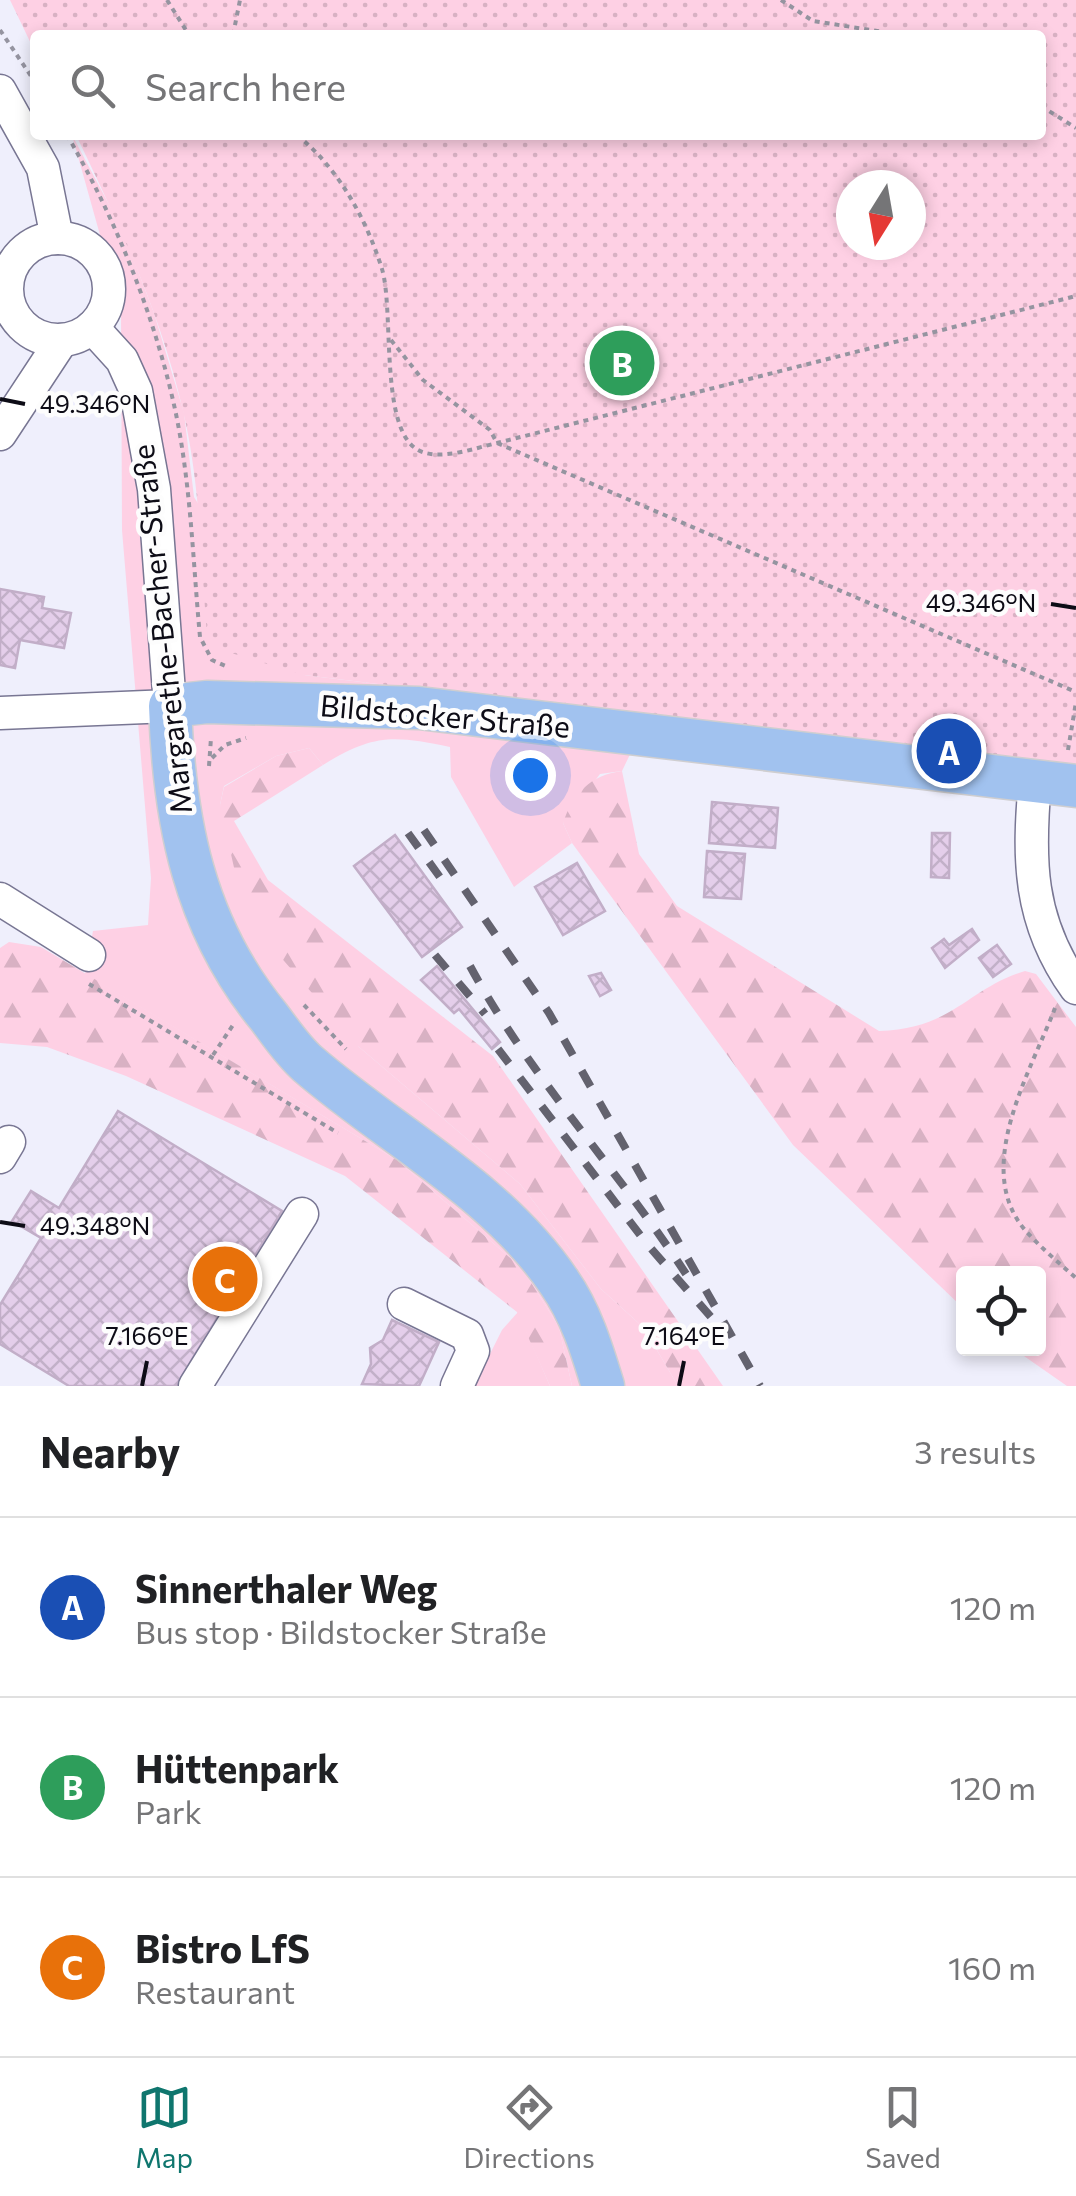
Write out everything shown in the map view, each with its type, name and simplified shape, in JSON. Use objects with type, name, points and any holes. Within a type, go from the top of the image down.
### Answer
[{"type":"main road","name":"Bildstocker Straße","points":[[170,706],[208,702],[418,708],[1058,784]]},
{"type":"main road","name":"Margarethe-Bacher-Straße","points":[[170,706],[176,798],[190,872],[215,940],[304,1061],[464,1185],[527,1242],[560,1282],[589,1338],[604,1386]]},
{"type":"street","points":[[0,92],[43,168],[57,238]]},
{"type":"street","points":[[0,434],[108,295],[105,269],[88,248],[57,238],[38,242],[8,260],[9,306],[22,401]]},
{"type":"street","points":[[9,306],[39,336],[77,333]]},
{"type":"street","name":"Margarethe-Bacher-Straße","points":[[77,333],[122,360],[136,391],[154,489],[170,706]]},
{"type":"street","points":[[0,713],[170,706]]},
{"type":"street","points":[[1058,784],[1028,842],[1031,877],[1048,938],[1072,982]]},
{"type":"street","points":[[0,899],[89,955]]},
{"type":"street","points":[[196,1386],[302,1214]]},
{"type":"street","points":[[404,1304],[467,1335],[473,1344],[457,1386]]},
{"type":"path","points":[[167,0],[185,30]]},
{"type":"path","points":[[234,30],[240,0]]},
{"type":"path","points":[[781,0],[813,21],[872,30]]},
{"type":"path","points":[[0,30],[30,75]]},
{"type":"path","points":[[1046,109],[1076,128]]},
{"type":"path","points":[[69,140],[115,232],[149,318],[176,414],[200,637],[212,660],[245,670]]},
{"type":"path","points":[[303,140],[326,158],[363,221],[383,272],[396,408],[404,435],[415,449],[434,454],[497,443],[1076,296]]},
{"type":"path","points":[[389,338],[423,380],[490,430],[497,443],[1076,692]]},
{"type":"path","points":[[1058,784],[1076,702]]},
{"type":"path","points":[[208,768],[210,738]]},
{"type":"path","points":[[89,955],[88,984],[214,1055],[347,1139]]},
{"type":"path","points":[[1072,982],[1006,1138],[1004,1190],[1022,1228],[1076,1278]]},
{"type":"path","points":[[293,993],[350,1054]]},
{"type":"green space","points":[[10,0],[1076,0],[1076,769],[304,675],[208,646],[194,469],[174,375],[137,270],[78,140],[1046,140],[1046,30],[30,30],[30,42]]},
{"type":"green space","points":[[73,140],[122,229],[154,313],[184,413],[194,497],[304,675],[648,717],[622,771],[600,774],[563,823],[572,843],[514,887],[451,777],[450,747],[413,740],[384,740],[356,747],[323,765],[309,748],[276,756],[224,786],[220,805],[359,1047],[520,1184],[601,1289],[644,1328],[678,1386],[572,1386],[559,1327],[522,1268],[397,1160],[85,974],[93,931],[148,925],[151,878],[122,530],[121,310]]},
{"type":"green space","points":[[309,748],[323,765],[234,821],[268,880],[493,1056],[723,1386],[678,1386],[644,1328],[601,1289],[520,1184],[359,1047],[278,954],[235,872],[220,805],[224,787],[276,756]]},
{"type":"green space","points":[[622,771],[639,854],[677,906],[879,1031],[925,1023],[1005,978],[1025,971],[1036,974],[1076,1027],[1076,1386],[1067,1386],[1024,1356],[1046,1356],[1046,1266],[956,1266],[956,1301],[793,1145],[572,843],[563,823],[572,803],[584,788]]},
{"type":"green space","points":[[9,942],[41,947],[397,1160],[522,1268],[559,1327],[572,1386],[550,1386],[517,1312],[345,1176],[126,1076],[47,1047],[0,1043],[0,948]]},
{"type":"green space","points":[[518,1312],[550,1386],[474,1386],[502,1330]]},
{"type":"building","points":[[0,589],[44,597],[42,608],[71,613],[64,648],[20,640],[15,668],[0,665]]},
{"type":"building","points":[[712,802],[778,808],[775,848],[709,843]]},
{"type":"building","points":[[932,833],[950,833],[949,878],[931,877]]},
{"type":"building","points":[[395,835],[462,927],[422,957],[354,866]]},
{"type":"building","points":[[707,851],[745,854],[741,899],[704,897]]},
{"type":"building","points":[[577,863],[605,911],[563,935],[535,887]]},
{"type":"building","points":[[972,929],[979,940],[945,968],[932,948],[944,939],[949,945]]},
{"type":"building","points":[[997,945],[1011,964],[993,977],[979,958]]},
{"type":"building","points":[[437,966],[500,1042],[492,1049],[459,1009],[454,1013],[421,980]]},
{"type":"building","points":[[601,973],[611,990],[600,996],[589,976]]},
{"type":"building","points":[[118,1111],[282,1211],[176,1386],[69,1386],[0,1344],[0,1305],[41,1238],[12,1221],[31,1191],[59,1208]]},
{"type":"building","points":[[392,1320],[439,1342],[419,1386],[362,1384],[371,1364],[370,1348],[383,1340]]},
{"type":"railway","points":[[424,830],[549,1013],[760,1386]]},
{"type":"railway","points":[[408,833],[450,891]]},
{"type":"railway","points":[[435,955],[485,1014]]},
{"type":"railway","points":[[470,966],[519,1046],[686,1274]]},
{"type":"railway","points":[[498,1049],[647,1244],[711,1317]]},
{"type":"place","name":"Hüttenpark","points":[[622,363]]},
{"type":"place","name":"Sinnerthaler Weg","points":[[949,751]]},
{"type":"place","name":"Bistro LfS","points":[[225,1279]]}]
